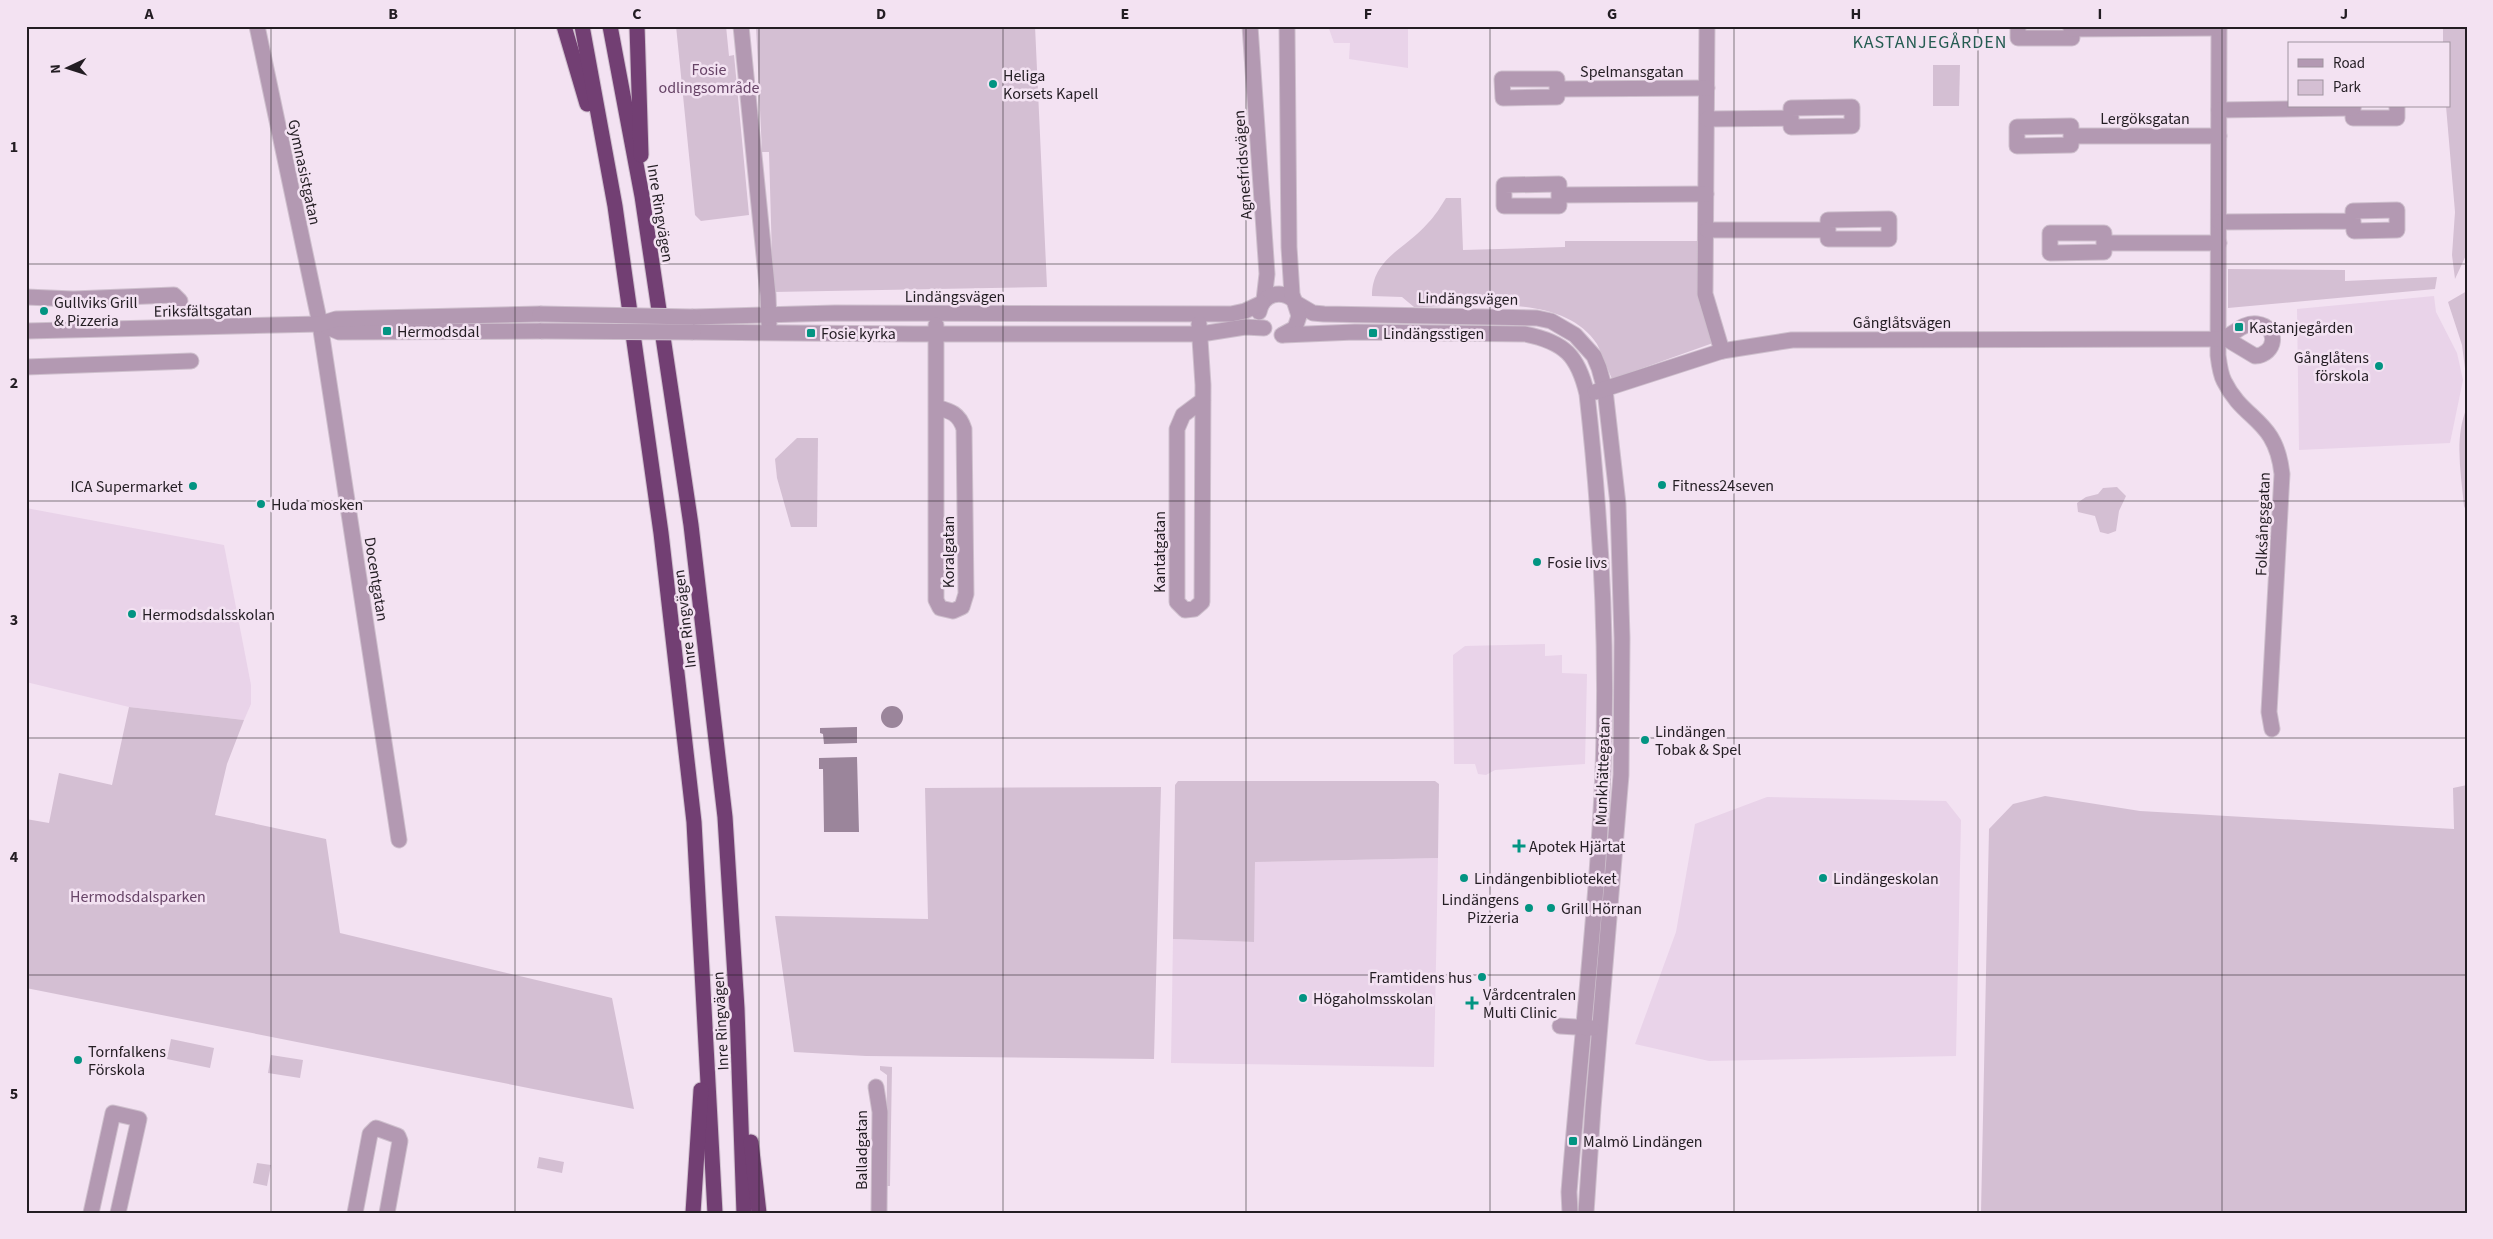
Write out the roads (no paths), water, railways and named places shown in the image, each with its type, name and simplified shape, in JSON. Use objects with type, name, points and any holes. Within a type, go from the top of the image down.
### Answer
[{"type":"highway","points":[[564,26],[615,206]]},
{"type":"highway","name":"Inre Ringvägen","points":[[582,26],[615,206],[664,552],[694,822],[705,989],[715,1213]]},
{"type":"highway","name":"Inre Ringvägen","points":[[610,26],[642,196],[691,525],[722,788],[737,1009],[744,1213]]},
{"type":"highway","points":[[637,26],[642,196]]},
{"type":"highway","points":[[692,1213],[702,1087],[705,989]]},
{"type":"highway","points":[[737,1009],[759,1213]]},
{"type":"street","name":"Gymnasistgatan","points":[[257,26],[320,324]]},
{"type":"street","points":[[740,26],[769,316],[769,333]]},
{"type":"street","name":"Agnesfridsvägen","points":[[1250,26],[1267,274],[1263,301]]},
{"type":"street","points":[[1283,334],[1291,331],[1297,324],[1299,311],[1290,284],[1287,204],[1287,26]]},
{"type":"street","name":"Spelmansgatan","points":[[1707,26],[1705,294],[1722,351]]},
{"type":"street","points":[[2018,26],[2018,38],[2072,38],[2071,28],[2220,27],[2219,243],[2104,243]]},
{"type":"street","name":"Spelmansgatan","points":[[1557,89],[1707,88]]},
{"type":"street","points":[[2219,110],[2308,108]]},
{"type":"street","points":[[2353,108],[2353,118],[2397,118],[2397,108]]},
{"type":"street","points":[[1707,119],[1791,118]]},
{"type":"street","name":"Lergöksgatan","points":[[2071,136],[2219,136]]},
{"type":"street","points":[[1559,195],[1706,194]]},
{"type":"street","points":[[2219,222],[2353,221]]},
{"type":"street","points":[[1706,230],[1828,230]]},
{"type":"street","name":"Folksångsgatan","points":[[2219,243],[2218,311],[2221,339],[2218,354],[2224,381],[2241,403],[2269,432],[2275,442],[2281,463],[2281,510],[2269,712],[2272,729]]},
{"type":"street","name":"Lindängsvägen","points":[[647,325],[693,324],[769,316],[936,313],[1238,313],[1272,295],[1282,294],[1313,313],[1524,317],[1550,321],[1575,334],[1585,344],[1599,368],[1605,390]]},
{"type":"street","name":"Eriksfältsgatan","points":[[26,297],[81,299],[174,295],[180,301]]},
{"type":"street","points":[[1263,301],[1259,316],[1264,328]]},
{"type":"street","name":"Koralgatan","points":[[936,313],[936,334],[936,407],[936,600],[940,608],[953,611],[962,607],[966,594],[964,428],[960,418],[952,412],[936,407]]},
{"type":"street","name":"Kantatgatan","points":[[1197,313],[1201,334],[1203,400],[1202,602],[1194,609],[1185,610],[1177,602],[1177,429],[1183,415],[1203,400]]},
{"type":"street","name":"Eriksfältsgatan","points":[[26,331],[320,324],[336,319],[540,314],[647,325]]},
{"type":"street","name":"Eriksfältsgatan","points":[[320,324],[339,332],[541,331],[647,325]]},
{"type":"street","name":"Docentgatan","points":[[320,324],[399,840]]},
{"type":"street","name":"Lindängsvägen","points":[[693,324],[769,333],[1201,334],[1245,327],[1264,328],[1273,334],[1355,332],[1526,334],[1542,338],[1563,347],[1572,356],[1580,371],[1587,394]]},
{"type":"street","name":"Gånglåtsvägen","points":[[1587,394],[1605,390],[1722,351],[1792,340],[2221,339]]},
{"type":"street","points":[[26,367],[191,361]]},
{"type":"street","name":"Munkhättegatan","points":[[1586,1213],[1619,815],[1622,658],[1618,504],[1605,390]]},
{"type":"street","name":"Munkhättegatan","points":[[1570,1213],[1569,1192],[1601,809],[1605,638],[1600,520],[1587,394]]},
{"type":"street","points":[[1560,1026],[1600,1029]]},
{"type":"street","name":"Balladgatan","points":[[876,1087],[880,1112],[879,1213]]},
{"type":"street","points":[[91,1213],[113,1113],[139,1119],[118,1213]]},
{"type":"street","points":[[355,1213],[370,1134],[376,1128],[392,1132],[398,1136],[400,1141],[388,1213]]},
{"type":"place","name":"Heliga Korsets Kapell","points":[[993,84]]},
{"type":"place","name":"Gullviks Grill & Pizzeria","points":[[44,311]]},
{"type":"place","name":"Kastanjegården","points":[[2239,327]]},
{"type":"place","name":"Hermodsdal","points":[[387,331]]},
{"type":"place","name":"Fosie kyrka","points":[[811,333]]},
{"type":"place","name":"Lindängsstigen","points":[[1373,333]]},
{"type":"place","name":"Gånglåtens förskola","points":[[2379,366]]},
{"type":"place","name":"Fitness24seven","points":[[1662,485]]},
{"type":"place","name":"ICA Supermarket","points":[[193,486]]},
{"type":"place","name":"Huda mosken","points":[[261,504]]},
{"type":"place","name":"Fosie livs","points":[[1537,562]]},
{"type":"place","name":"Hermodsdalsskolan","points":[[132,614]]},
{"type":"place","name":"Lindängen Tobak & Spel","points":[[1645,740]]},
{"type":"place","name":"Apotek Hjärtat","points":[[1519,846]]},
{"type":"place","name":"Lindängenbiblioteket","points":[[1464,878]]},
{"type":"place","name":"Lindängeskolan","points":[[1823,878]]},
{"type":"place","name":"Lindängens Pizzeria","points":[[1529,908]]},
{"type":"place","name":"Grill Hörnan","points":[[1551,908]]},
{"type":"place","name":"Framtidens hus","points":[[1482,977]]},
{"type":"place","name":"Högaholmsskolan","points":[[1303,998]]},
{"type":"place","name":"Vårdcentralen Multi Clinic","points":[[1472,1003]]},
{"type":"place","name":"Tornfalkens Förskola","points":[[78,1060]]},
{"type":"place","name":"Malmö Lindängen","points":[[1573,1141]]},
{"type":"district","name":"KASTANJEGÅRDEN","points":[[1930,42]]},
{"type":"park label","name":"Fosie odlingsområde","points":[[709,78]]},
{"type":"park label","name":"Hermodsdalsparken","points":[[138,896]]}]
